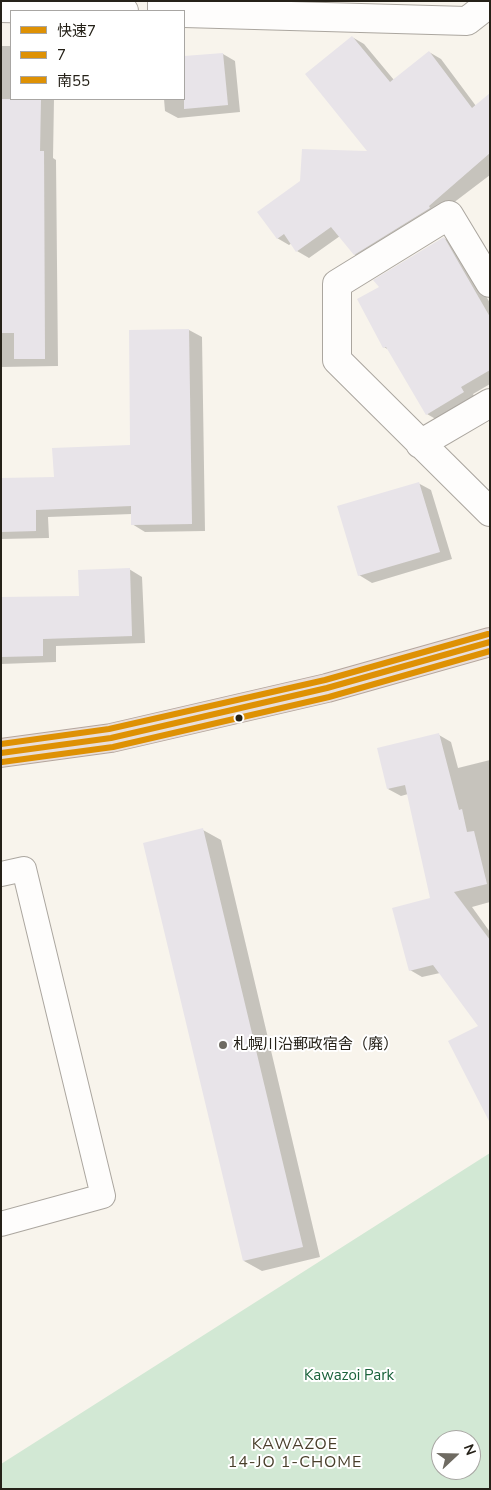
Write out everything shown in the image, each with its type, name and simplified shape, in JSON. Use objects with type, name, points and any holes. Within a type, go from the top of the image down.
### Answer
[{"type":"highway","points":[[1,753],[120,736],[327,688],[490,642]]},
{"type":"street","points":[[185,13],[373,10],[468,21],[490,3]]},
{"type":"street","points":[[1,8],[83,10]]},
{"type":"street","points":[[490,283],[448,215],[337,284],[337,360],[490,512]]},
{"type":"street","points":[[420,444],[490,403]]},
{"type":"lane","points":[[1,874],[24,869],[103,1196],[1,1224]]},
{"type":"green space","name":"Kawazoi Park","points":[[490,1153],[490,1489],[1,1489],[1,1464]]},
{"type":"building","points":[[352,36],[390,82],[429,51],[472,108],[490,93],[490,153],[429,206],[430,208],[354,255],[331,227],[296,252],[284,234],[277,239],[257,212],[300,181],[302,149],[367,151],[305,74]]},
{"type":"building","points":[[223,53],[228,105],[184,109],[185,56]]},
{"type":"building","points":[[1,99],[41,100],[40,151],[44,151],[45,359],[14,359],[14,333],[1,333]]},
{"type":"building","points":[[444,237],[490,317],[490,370],[461,387],[464,392],[426,415],[386,347],[383,348],[357,299],[379,287],[373,280]]},
{"type":"building","points":[[189,329],[192,524],[131,525],[131,506],[36,510],[36,531],[1,532],[1,478],[54,477],[52,448],[130,445],[129,330]]},
{"type":"building","points":[[419,482],[440,552],[358,576],[337,506]]},
{"type":"building","points":[[130,568],[132,636],[43,639],[43,656],[1,657],[1,597],[79,596],[78,570]]},
{"type":"building","points":[[439,733],[459,810],[462,809],[467,832],[474,831],[487,884],[454,892],[490,940],[490,1123],[448,1041],[478,1026],[433,965],[409,971],[392,908],[430,898],[405,785],[387,789],[377,748]]},
{"type":"building","name":"札幌川沿郵政宿舎（廃）","points":[[203,828],[303,1247],[243,1261],[143,843]]},
{"type":"transit line","name":"南55","points":[[1,744],[109,729],[325,680],[488,634]]},
{"type":"transit line","name":"快速7","points":[[1,753],[111,738],[327,688],[490,642]]},
{"type":"transit line","name":"7","points":[[2,762],[113,747],[329,697],[490,651]]},
{"type":"place","name":"札幌川沿郵政宿舎（廃）","points":[[223,1045]]},
{"type":"district","name":"KAWAZOE 14-JO 1-CHOME","points":[[295,1454]]}]
